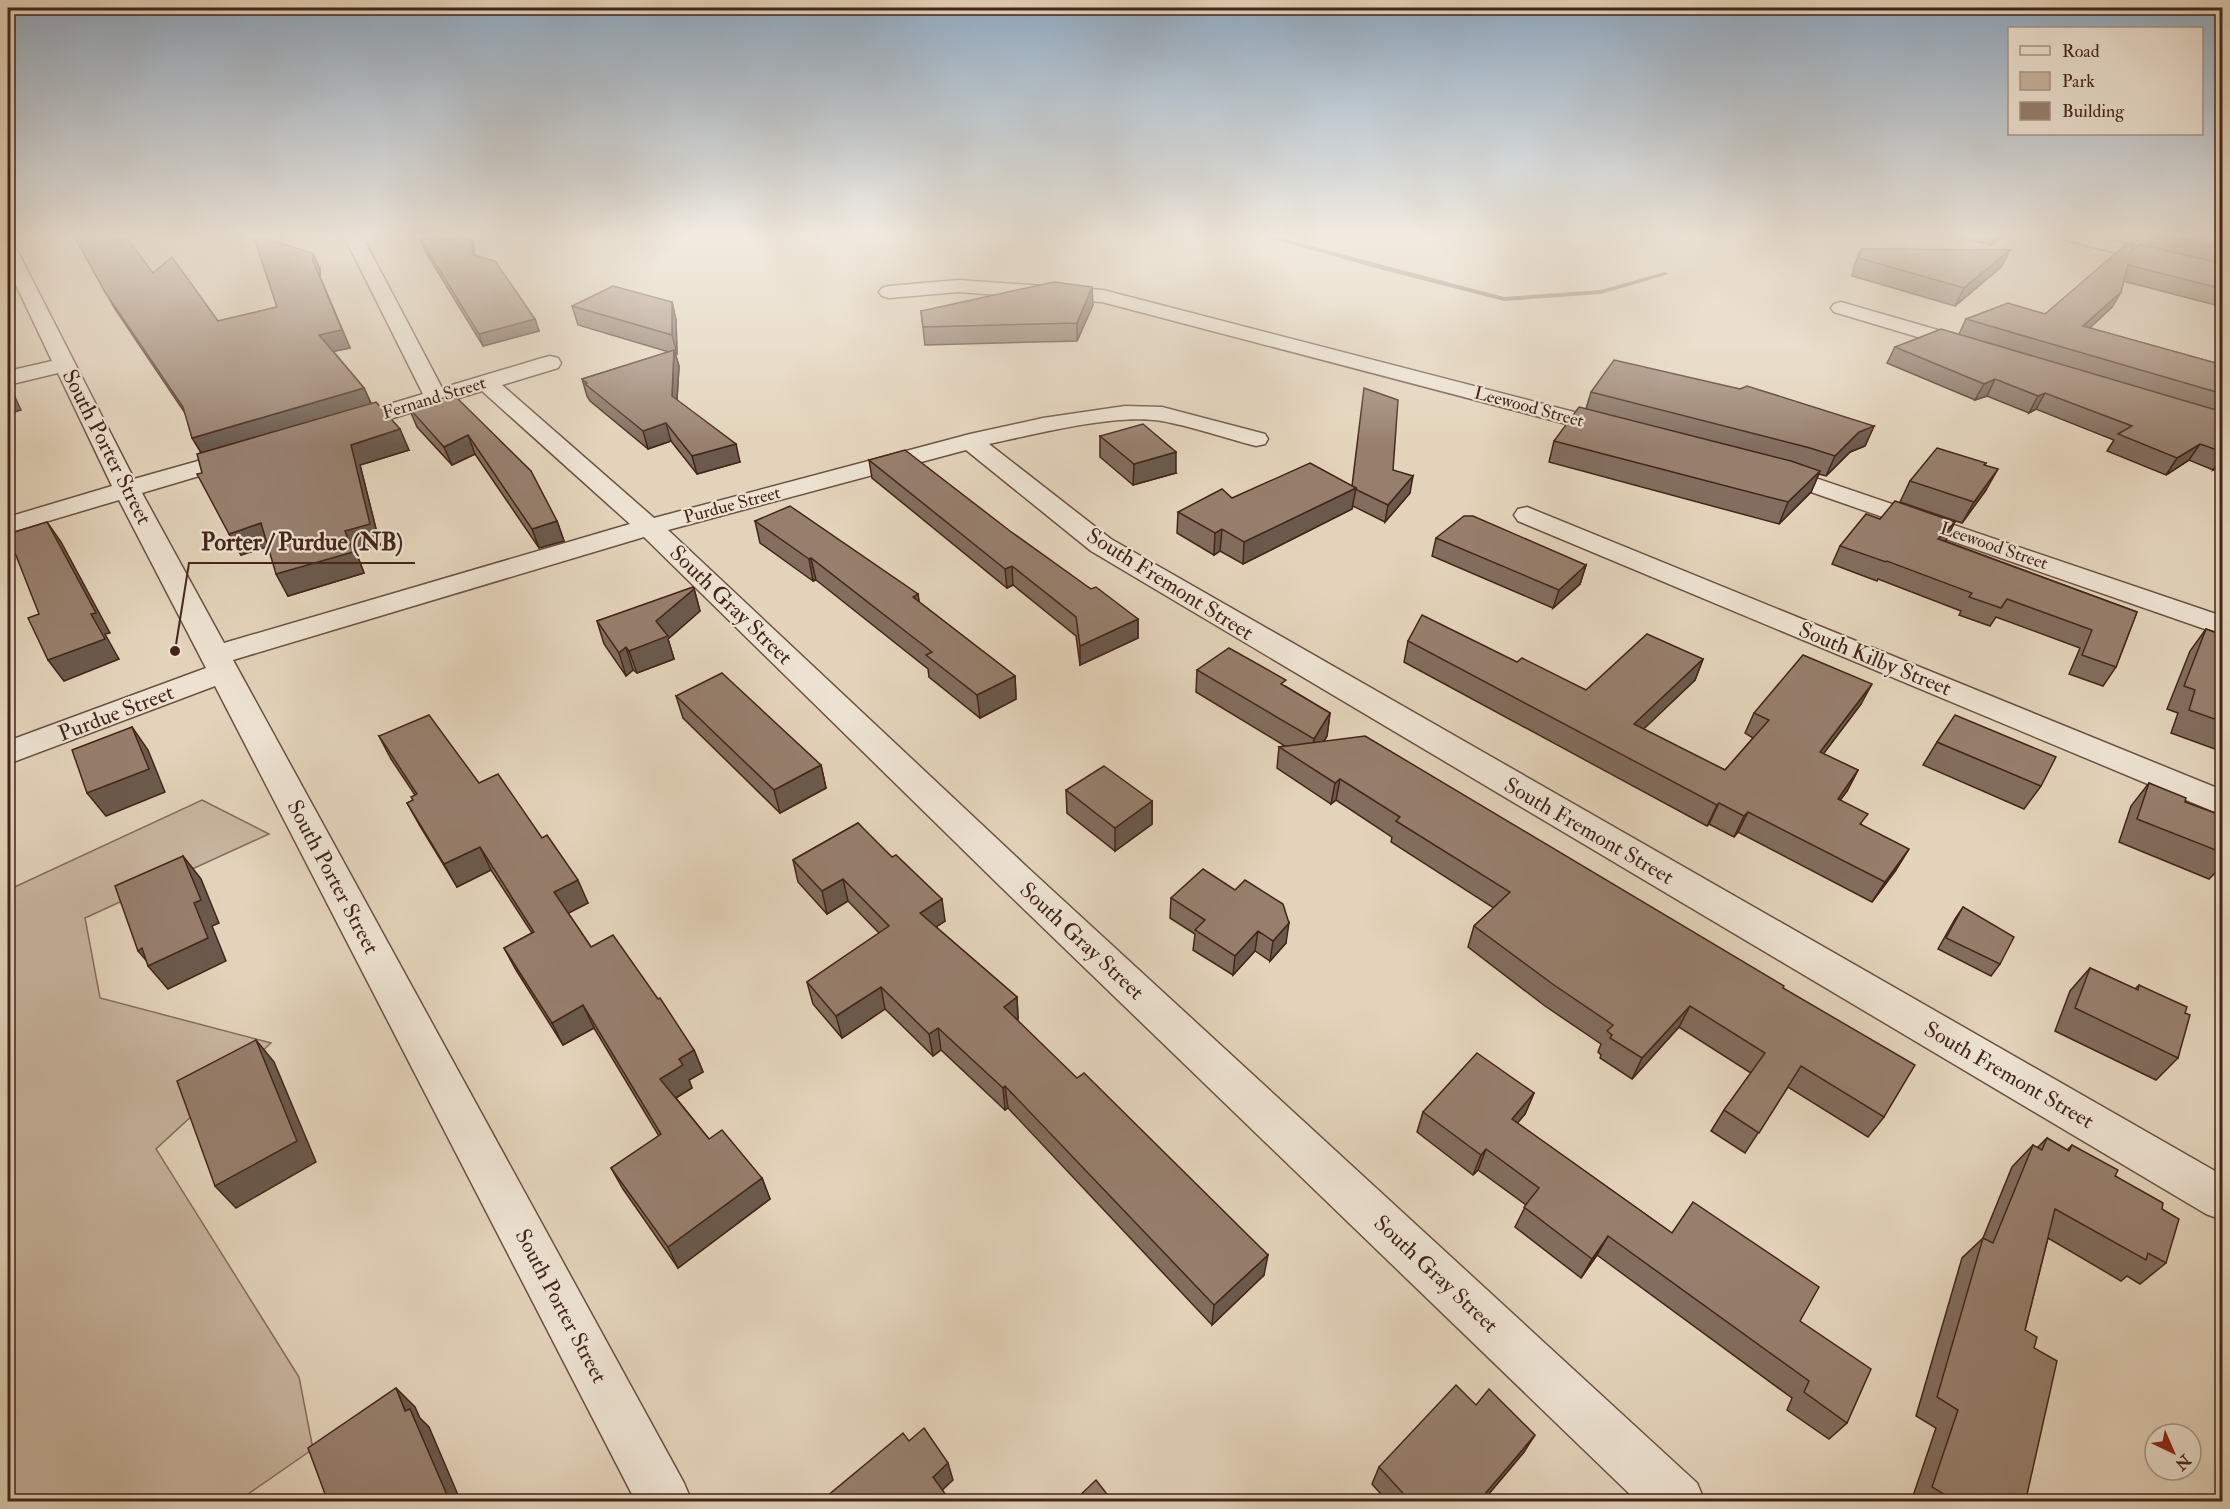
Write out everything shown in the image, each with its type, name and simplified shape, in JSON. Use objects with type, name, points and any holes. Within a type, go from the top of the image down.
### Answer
[{"type":"street","name":"South Porter Street","points":[[34,304],[66,364],[127,490],[665,1502]]},
{"type":"street","points":[[388,304],[436,398]]},
{"type":"street","name":"Leewood Street","points":[[1135,304],[1632,434]]},
{"type":"street","points":[[1841,308],[1987,352]]},
{"type":"street","name":"Fernand Street","points":[[324,431],[550,363]]},
{"type":"street","points":[[8,378],[66,364]]},
{"type":"street","name":"South Gray Street","points":[[486,382],[649,527],[1014,877],[1678,1502]]},
{"type":"street","name":"Purdue Street","points":[[8,753],[219,664],[649,527],[969,441],[1042,424],[1125,413],[1162,414],[1256,439]]},
{"type":"street","name":"South Fremont Street","points":[[969,441],[1101,545],[1167,585],[2223,1200]]},
{"type":"street","points":[[8,525],[268,448]]},
{"type":"street","name":"Leewood Street","points":[[1746,463],[1792,475],[2223,626]]},
{"type":"street","name":"South Kilby Street","points":[[1527,515],[2223,803]]},
{"type":"green space","points":[[202,800],[269,834],[85,918],[100,998],[271,1043],[156,1149],[299,1377],[313,1449],[238,1501],[8,1501],[8,890]]},
{"type":"building","points":[[113,304],[206,304],[218,321],[277,307],[276,304],[331,304],[342,330],[319,335],[364,388],[192,438],[183,407]]},
{"type":"building","points":[[461,304],[525,304],[535,319],[479,334]]},
{"type":"building","points":[[672,304],[672,335],[572,306]]},
{"type":"building","points":[[951,304],[1085,304],[1077,323],[923,327],[921,311]]},
{"type":"building","points":[[2004,304],[2013,304],[2045,314],[2056,304],[2107,304],[2083,326],[2223,365],[2223,394],[1966,319]]},
{"type":"building","points":[[1941,329],[2223,412],[2223,452],[2200,444],[2177,458],[2118,434],[2132,426],[2045,393],[2038,396],[1995,379],[1984,384],[1895,347]]},
{"type":"building","points":[[674,350],[672,396],[736,444],[692,456],[666,423],[643,431],[585,384],[587,383],[582,379]]},
{"type":"building","points":[[1614,360],[1740,389],[1747,386],[1874,426],[1859,432],[1835,456],[1591,392]]},
{"type":"building","points":[[1364,388],[1398,400],[1393,470],[1413,476],[1388,505],[1352,486]]},
{"type":"building","points":[[454,395],[531,471],[557,521],[532,529],[468,435],[444,447],[409,408]]},
{"type":"building","points":[[376,402],[400,429],[351,445],[370,524],[345,531],[353,552],[276,574],[261,523],[229,534],[197,474],[202,473],[197,454]]},
{"type":"building","points":[[1579,407],[1791,461],[1820,471],[1788,502],[1554,441]]},
{"type":"building","points":[[1143,424],[1176,452],[1134,464],[1100,436]]},
{"type":"building","points":[[1937,448],[1998,469],[1974,502],[1910,481]]},
{"type":"building","points":[[905,450],[1010,531],[1091,589],[1096,587],[1138,619],[1080,646],[1076,617],[1012,566],[1005,569],[869,460]]},
{"type":"building","points":[[1310,463],[1356,488],[1244,542],[1222,529],[1215,533],[1178,512],[1222,489],[1232,498]]},
{"type":"building","points":[[1895,501],[1955,522],[1938,539],[2137,612],[2116,667],[2082,655],[2092,630],[2007,599],[2001,608],[1969,597],[1972,593],[1840,546],[1866,514],[1880,519]]},
{"type":"building","points":[[790,506],[918,594],[913,597],[1015,676],[977,695],[926,655],[932,652],[811,558],[809,559],[755,521]]},
{"type":"building","points":[[1464,516],[1473,516],[1586,565],[1559,590],[1436,538]]},
{"type":"building","points":[[47,522],[96,613],[91,614],[105,639],[48,660],[28,618],[39,614],[8,535]]},
{"type":"building","points":[[693,587],[694,589],[656,621],[668,636],[629,651],[626,647],[619,653],[597,621]]},
{"type":"building","points":[[1422,615],[1517,662],[1522,658],[1586,690],[1647,634],[1703,659],[1634,724],[1725,770],[1769,720],[1754,713],[1803,655],[1872,684],[1820,752],[1858,770],[1838,799],[1868,814],[1860,824],[1909,849],[1885,882],[1748,812],[1744,816],[1719,803],[1717,805],[1408,641]]},
{"type":"building","points":[[2206,629],[2223,635],[2223,722],[2189,710],[2195,690],[2184,686]]},
{"type":"building","points":[[1229,648],[1286,680],[1281,684],[1330,713],[1314,739],[1197,670]]},
{"type":"building","points":[[722,673],[821,765],[774,790],[676,696]]},
{"type":"building","points":[[429,715],[479,783],[498,774],[542,838],[547,835],[578,880],[554,892],[591,947],[613,935],[658,999],[660,998],[694,1050],[679,1059],[683,1065],[660,1079],[709,1139],[722,1130],[762,1178],[668,1247],[611,1168],[661,1134],[583,1005],[552,1023],[504,948],[534,932],[480,847],[444,864],[407,803],[417,794],[379,736]]},
{"type":"building","points":[[1955,715],[2056,757],[2041,786],[1937,742]]},
{"type":"building","points":[[132,727],[149,769],[87,793],[72,750]]},
{"type":"building","points":[[1365,736],[1915,1065],[1884,1117],[1801,1066],[1759,1133],[1724,1110],[1765,1053],[1690,1006],[1642,1058],[1610,1038],[1612,1035],[1607,1031],[1613,1025],[1474,926],[1510,892],[1396,821],[1400,817],[1340,779],[1335,783],[1279,747]]},
{"type":"building","points":[[1104,766],[1152,801],[1115,828],[1066,790]]},
{"type":"building","points":[[2149,783],[2186,798],[2185,802],[2223,816],[2223,853],[2137,819]]},
{"type":"building","points":[[858,823],[892,857],[896,855],[942,899],[920,913],[1017,997],[1004,1007],[1077,1078],[1084,1073],[1268,1255],[1214,1305],[1005,1086],[1003,1088],[938,1028],[929,1034],[881,987],[836,1016],[807,982],[889,926],[843,879],[822,891],[793,860]]},
{"type":"building","points":[[183,856],[201,900],[194,903],[208,938],[148,966],[142,948],[138,951],[115,886]]},
{"type":"building","points":[[1203,869],[1235,890],[1245,880],[1283,904],[1289,923],[1273,941],[1258,931],[1235,956],[1195,930],[1205,920],[1171,898]]},
{"type":"building","points":[[1963,907],[2014,937],[2000,964],[1946,938]]},
{"type":"building","points":[[2090,968],[2138,990],[2139,985],[2187,1007],[2185,1013],[2190,1015],[2178,1058],[2075,1008]]},
{"type":"building","points":[[256,1040],[297,1141],[215,1186],[177,1081]]},
{"type":"building","points":[[1477,1053],[1534,1093],[1512,1119],[1672,1233],[1693,1202],[1819,1287],[1800,1321],[1871,1369],[1847,1423],[1804,1392],[1809,1381],[1608,1236],[1592,1259],[1524,1207],[1539,1188],[1486,1149],[1481,1155],[1423,1112]]},
{"type":"building","points":[[2047,1138],[2069,1151],[2072,1145],[2118,1170],[2115,1176],[2163,1203],[2162,1209],[2179,1219],[2166,1263],[2148,1253],[2146,1260],[2055,1209],[2025,1330],[2037,1337],[2034,1348],[2057,1361],[2026,1499],[2030,1502],[1951,1502],[1952,1499],[1932,1487],[1958,1410],[1937,1397],[1983,1238],[1993,1243],[2033,1145],[2042,1150]]},
{"type":"building","points":[[1456,1385],[1476,1405],[1489,1389],[1535,1435],[1478,1502],[1437,1502],[1435,1499],[1432,1502],[1411,1502],[1379,1467]]},
{"type":"building","points":[[396,1388],[405,1411],[410,1409],[450,1502],[328,1502],[308,1448]]},
{"type":"building","points":[[924,1428],[948,1463],[933,1477],[951,1502],[829,1502],[826,1497],[903,1433],[909,1441]]},
{"type":"building","points":[[1096,1480],[1113,1502],[1073,1502]]},
{"type":"place","name":"Porter / Purdue (NB)","points":[[175,651]]}]
